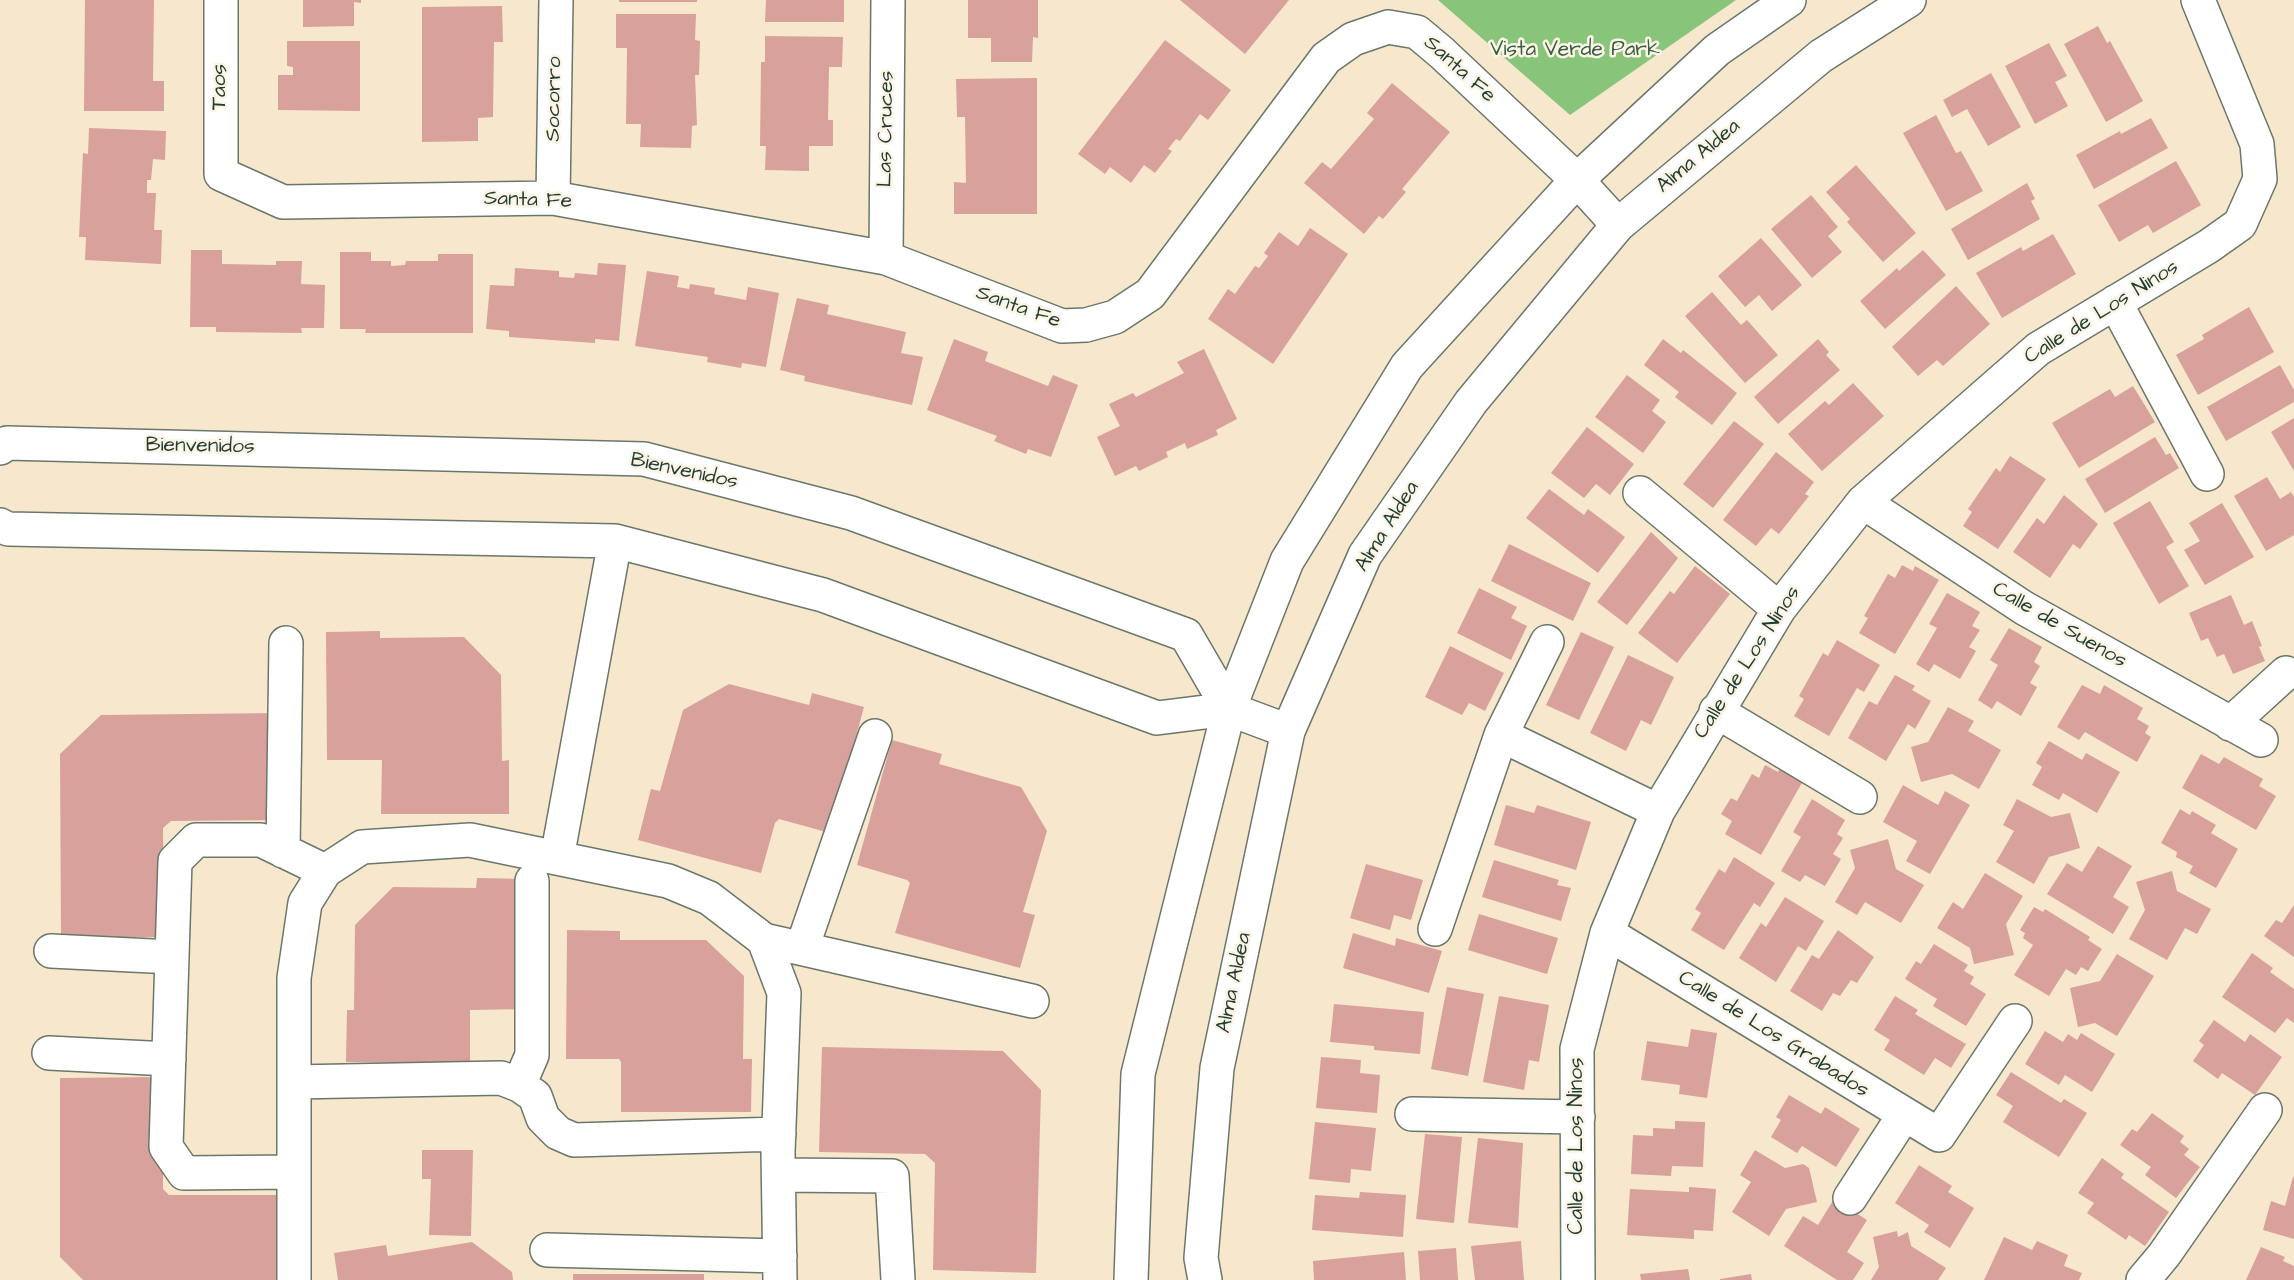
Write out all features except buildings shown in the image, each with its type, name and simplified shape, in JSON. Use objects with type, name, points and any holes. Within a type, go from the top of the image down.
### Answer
[{"type":"street","name":"Taos","points":[[221,0],[221,174]]},
{"type":"street","name":"Socorro","points":[[553,198],[556,0]]},
{"type":"street","name":"Las Cruces","points":[[886,258],[888,0]]},
{"type":"street","points":[[1131,1280],[1138,1074],[1230,709],[1287,561],[1407,366],[1577,180],[1716,50],[1789,0]]},
{"type":"street","name":"Alma Aldea","points":[[1204,1280],[1201,1258],[1217,1068],[1288,731],[1365,555],[1471,402],[1618,225],[1821,56],[1910,0]]},
{"type":"street","name":"Calle de Los Ninos","points":[[1578,1280],[1577,1049],[1607,933],[1658,811],[1779,609],[1863,502],[2038,349],[2240,224],[2260,179],[2257,144],[2198,0]]},
{"type":"street","name":"Santa Fe","points":[[221,174],[283,202],[553,198],[886,258],[1062,326],[1086,325],[1114,318],[1150,294],[1326,58],[1353,39],[1389,27],[1417,32],[1577,180],[1618,225]]},
{"type":"street","points":[[2115,302],[2207,474]]},
{"type":"street","name":"Bienvenidos","points":[[0,448],[7,443],[644,459],[851,513],[1186,635],[1230,709]]},
{"type":"street","points":[[1640,493],[1779,609]]},
{"type":"street","name":"Calle de Suenos","points":[[1863,502],[2024,608],[2260,740]]},
{"type":"street","points":[[0,525],[8,529],[615,541],[823,595],[1157,718],[1230,709],[1288,731]]},
{"type":"street","points":[[557,858],[615,541]]},
{"type":"street","points":[[1435,929],[1501,735],[1547,642]]},
{"type":"street","points":[[283,851],[286,643]]},
{"type":"street","points":[[2230,724],[2286,673]]},
{"type":"street","points":[[1716,711],[1860,797]]},
{"type":"street","points":[[1501,735],[1658,811]]},
{"type":"street","points":[[802,948],[875,736]]},
{"type":"street","points":[[294,1172],[184,1173],[166,1147],[175,861],[196,840],[261,840],[325,872]]},
{"type":"street","points":[[294,1280],[294,978],[305,903],[325,872],[362,847],[470,840],[668,880],[709,898],[764,940],[1032,1001]]},
{"type":"street","points":[[519,1085],[532,1054],[532,881]]},
{"type":"street","name":"Calle de Los Grabados","points":[[1607,933],[1939,1135],[2015,1021]]},
{"type":"street","points":[[547,1250],[780,1268],[779,1134],[784,993],[764,940]]},
{"type":"street","points":[[51,951],[172,957]]},
{"type":"street","points":[[49,1053],[169,1059]]},
{"type":"street","points":[[294,1082],[501,1078],[519,1085],[535,1096],[543,1118],[558,1133],[574,1140],[779,1134]]},
{"type":"street","points":[[2143,1280],[2164,1255],[2265,1110]]},
{"type":"street","points":[[1412,1114],[1578,1117]]},
{"type":"street","points":[[1850,1198],[1904,1115]]},
{"type":"street","points":[[779,1175],[892,1176],[898,1280]]},
{"type":"green space","name":"Vista Verde Park","points":[[1438,0],[1736,0],[1570,115]]}]
